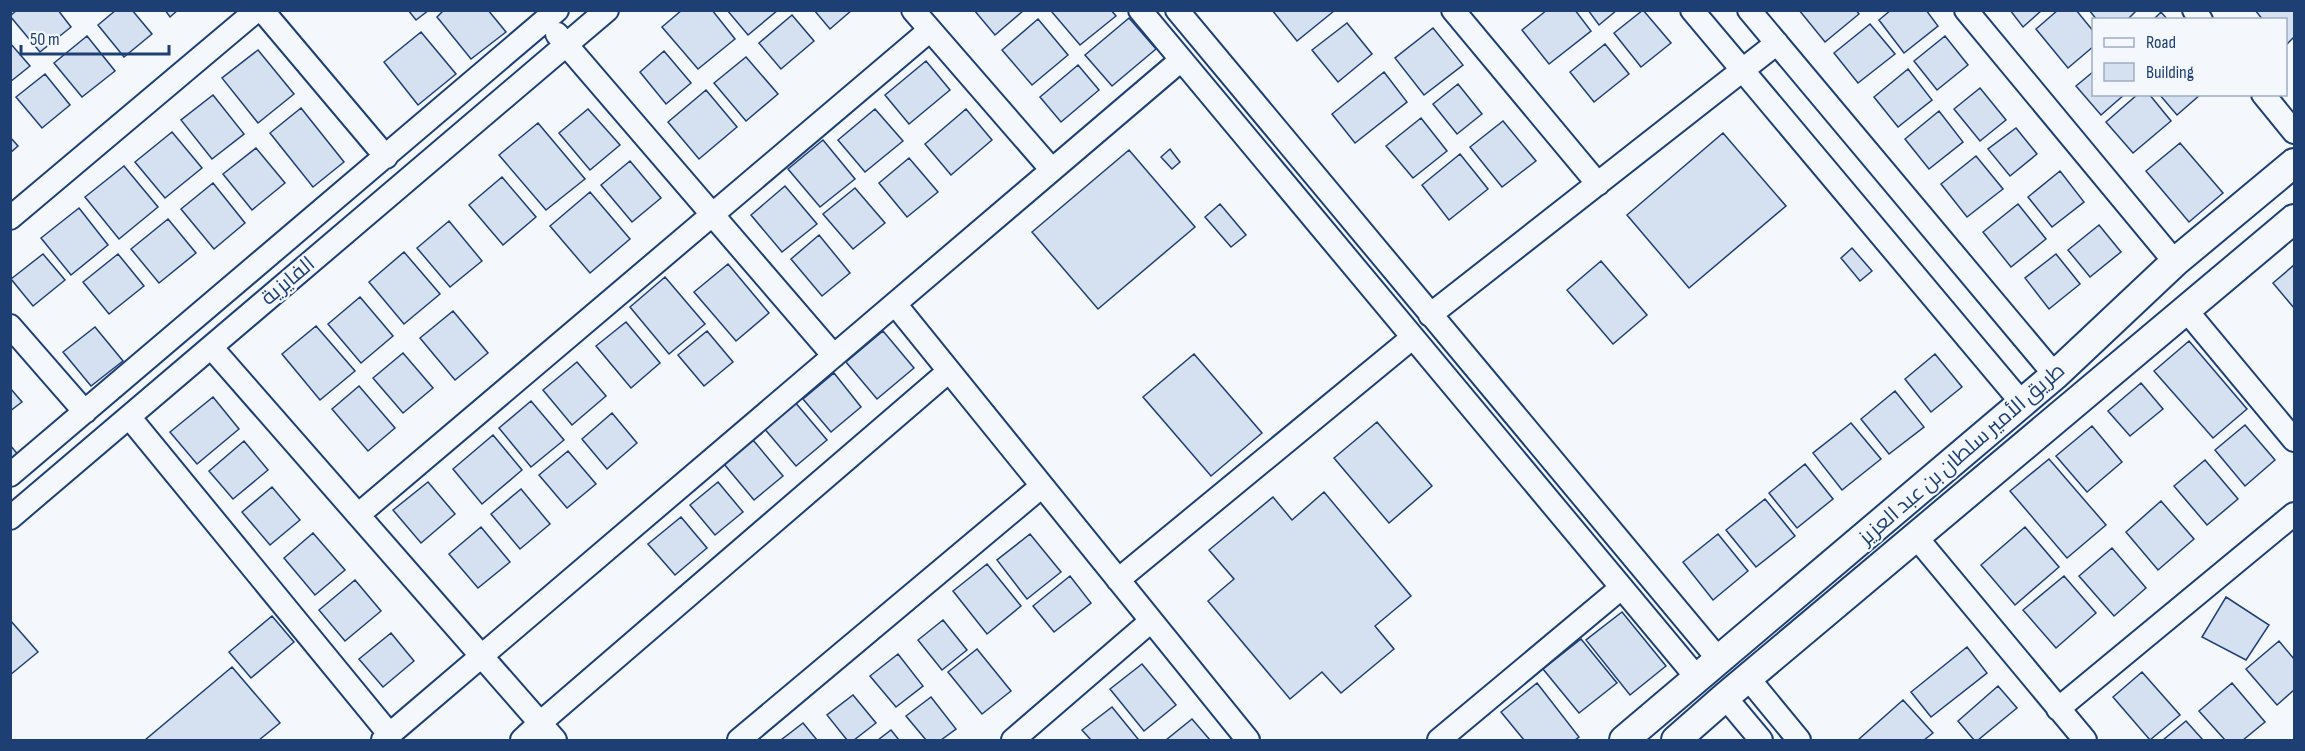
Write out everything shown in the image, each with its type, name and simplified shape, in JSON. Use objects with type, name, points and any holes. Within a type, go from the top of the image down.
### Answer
[{"type":"main road","name":"طريق الأمير سلطان بن عبد العزيز","points":[[1624,741],[2055,375],[2175,262],[2295,163]]},
{"type":"main road","name":"طريق الأمير سلطان بن عبد العزيز","points":[[1676,741],[1725,697],[2295,219]]},
{"type":"street","points":[[10,218],[257,10]]},
{"type":"street","points":[[262,10],[386,158]]},
{"type":"street","points":[[570,10],[585,29]]},
{"type":"street","name":"الفايزية","points":[[10,518],[607,10]]},
{"type":"street","points":[[913,10],[1052,170]]},
{"type":"street","points":[[1140,10],[1698,679]]},
{"type":"street","points":[[1453,10],[1598,184]]},
{"type":"street","points":[[1692,10],[2022,403]]},
{"type":"street","points":[[1749,10],[2055,375]]},
{"type":"street","points":[[1966,10],[2175,262]]},
{"type":"street","name":"الفايزية","points":[[10,475],[386,158],[546,14],[566,45]]},
{"type":"street","points":[[1186,14],[1430,315],[1720,661]]},
{"type":"street","points":[[358,515],[930,30]]},
{"type":"street","points":[[1430,315],[1777,43]]},
{"type":"street","points":[[566,45],[834,356]]},
{"type":"street","points":[[130,418],[386,738],[1181,60]]},
{"type":"street","points":[[2265,96],[2295,132]]},
{"type":"street","points":[[895,304],[1248,741]]},
{"type":"street","points":[[2186,310],[2295,440]]},
{"type":"street","points":[[10,326],[85,412]]},
{"type":"street","points":[[1118,580],[1412,338]]},
{"type":"street","points":[[211,346],[555,741]]},
{"type":"street","points":[[522,741],[540,723],[949,371]]},
{"type":"street","points":[[739,741],[1042,486]]},
{"type":"street","points":[[2058,709],[2295,514]]},
{"type":"street","points":[[1916,537],[2085,741]]},
{"type":"street","points":[[1439,741],[1621,588]]},
{"type":"street","points":[[1013,741],[1151,621]]},
{"type":"street","points":[[1748,678],[1799,741]]},
{"type":"street","points":[[1725,697],[1761,741]]},
{"type":"building","points":[[17,10],[58,10],[71,27],[40,52],[10,16]]},
{"type":"building","points":[[116,10],[132,10],[152,34],[124,57],[98,25]]},
{"type":"building","points":[[165,10],[178,10],[170,17]]},
{"type":"building","points":[[408,10],[429,10],[416,20]]},
{"type":"building","points":[[444,10],[488,10],[506,32],[471,59],[437,17]]},
{"type":"building","points":[[682,10],[712,10],[735,39],[698,69],[662,27]]},
{"type":"building","points":[[727,10],[778,10],[748,35]]},
{"type":"building","points":[[814,10],[852,10],[830,29]]},
{"type":"building","points":[[974,10],[1024,10],[995,35]]},
{"type":"building","points":[[1054,10],[1111,10],[1116,16],[1080,45],[1052,12]]},
{"type":"building","points":[[1272,10],[1333,10],[1334,11],[1297,41]]},
{"type":"building","points":[[1547,10],[1575,10],[1591,31],[1549,64],[1522,30]]},
{"type":"building","points":[[1588,10],[1617,10],[1599,25]]},
{"type":"building","points":[[1643,10],[1671,43],[1641,67],[1614,33]]},
{"type":"building","points":[[1799,10],[1856,10],[1859,14],[1825,42]]},
{"type":"building","points":[[1891,10],[1926,10],[1938,26],[1904,53],[1879,20]]},
{"type":"building","points":[[2010,10],[2042,10],[2023,27]]},
{"type":"building","points":[[2058,10],[2076,10],[2092,30],[2092,48],[2068,68],[2036,29]]},
{"type":"building","points":[[2089,10],[2137,10],[2129,18],[2095,18]]},
{"type":"building","points":[[2255,10],[2294,10],[2294,37],[2287,44],[2287,18],[2261,18]]},
{"type":"building","points":[[2161,12],[2166,18],[2155,18]]},
{"type":"building","points":[[792,15],[814,41],[781,69],[759,43]]},
{"type":"building","points":[[1129,18],[1156,49],[1112,86],[1085,55]]},
{"type":"building","points":[[1038,19],[1068,55],[1032,85],[1002,50]]},
{"type":"building","points":[[1347,23],[1372,54],[1338,82],[1312,50]]},
{"type":"building","points":[[1870,24],[1895,54],[1858,83],[1834,53]]},
{"type":"building","points":[[1433,28],[1463,65],[1424,95],[1395,58]]},
{"type":"building","points":[[421,32],[456,74],[418,105],[384,62]]},
{"type":"building","points":[[87,36],[115,71],[82,97],[54,63]]},
{"type":"building","points":[[1945,36],[1968,65],[1937,90],[1914,61]]},
{"type":"building","points":[[10,43],[30,66],[10,82]]},
{"type":"building","points":[[1605,44],[1629,74],[1594,102],[1570,72]]},
{"type":"building","points":[[258,50],[294,94],[258,123],[222,78]]},
{"type":"building","points":[[664,51],[691,83],[666,104],[640,72]]},
{"type":"building","points":[[746,57],[778,94],[746,121],[714,83]]},
{"type":"building","points":[[926,61],[950,90],[909,124],[885,95]]},
{"type":"building","points":[[1078,65],[1099,90],[1061,122],[1040,97]]},
{"type":"building","points":[[1908,69],[1932,100],[1898,127],[1874,97]]},
{"type":"building","points":[[1384,72],[1407,102],[1355,143],[1332,114]]},
{"type":"building","points":[[2092,73],[2092,96],[2123,96],[2101,115],[2076,86]]},
{"type":"building","points":[[45,74],[70,105],[42,128],[16,97]]},
{"type":"building","points":[[1458,84],[1482,114],[1457,134],[1433,104]]},
{"type":"building","points":[[1980,88],[2006,120],[1980,141],[1954,109]]},
{"type":"building","points":[[706,90],[737,127],[699,159],[668,122]]},
{"type":"building","points":[[213,95],[244,134],[212,159],[181,120]]},
{"type":"building","points":[[2136,96],[2151,96],[2171,121],[2133,153],[2106,122]]},
{"type":"building","points":[[2161,96],[2199,96],[2177,115]]},
{"type":"building","points":[[301,108],[344,162],[313,187],[270,133]]},
{"type":"building","points":[[588,109],[620,145],[590,170],[559,133]]},
{"type":"building","points":[[875,109],[903,141],[865,172],[838,140]]},
{"type":"building","points":[[966,109],[992,140],[951,175],[925,144]]},
{"type":"building","points":[[1939,111],[1963,142],[1929,169],[1905,139]]},
{"type":"building","points":[[1421,118],[1447,151],[1413,178],[1386,146]]},
{"type":"building","points":[[1503,121],[1536,161],[1502,187],[1470,147]]},
{"type":"building","points":[[538,123],[585,179],[546,210],[499,155]]},
{"type":"building","points":[[2016,128],[2037,154],[2010,176],[1988,149]]},
{"type":"building","points":[[172,132],[202,168],[165,198],[135,162]]},
{"type":"building","points":[[1723,133],[1786,206],[1689,288],[1627,215]]},
{"type":"building","points":[[10,137],[18,146],[10,153]]},
{"type":"building","points":[[823,140],[855,179],[820,207],[788,169]]},
{"type":"building","points":[[2180,143],[2223,193],[2189,222],[2146,171]]},
{"type":"building","points":[[256,148],[285,183],[252,210],[223,174]]},
{"type":"building","points":[[1170,149],[1180,162],[1172,169],[1161,157]]},
{"type":"building","points":[[1129,150],[1195,227],[1098,309],[1032,232]]},
{"type":"building","points":[[1460,154],[1488,189],[1449,220],[1422,185]]},
{"type":"building","points":[[1976,156],[2003,189],[1967,217],[1941,184]]},
{"type":"building","points":[[909,158],[938,192],[907,217],[879,183]]},
{"type":"building","points":[[630,161],[661,198],[632,222],[601,185]]},
{"type":"building","points":[[124,166],[158,207],[119,239],[85,197]]},
{"type":"building","points":[[2060,171],[2084,202],[2052,227],[2028,197]]},
{"type":"building","points":[[502,177],[536,217],[503,245],[469,205]]},
{"type":"building","points":[[213,183],[245,223],[214,249],[181,209]]},
{"type":"building","points":[[785,186],[817,224],[782,252],[751,215]]},
{"type":"building","points":[[855,188],[885,223],[853,249],[823,214]]},
{"type":"building","points":[[590,192],[630,239],[590,273],[550,226]]},
{"type":"building","points":[[1220,204],[1246,235],[1231,247],[1205,217]]},
{"type":"building","points":[[2018,204],[2046,239],[2011,267],[1983,232]]},
{"type":"building","points":[[79,208],[108,245],[71,275],[41,238]]},
{"type":"building","points":[[168,219],[196,253],[159,283],[131,249]]},
{"type":"building","points":[[449,221],[482,261],[450,287],[417,248]]},
{"type":"building","points":[[2099,225],[2121,252],[2090,277],[2068,250]]},
{"type":"building","points":[[819,235],[850,273],[822,296],[791,259]]},
{"type":"building","points":[[1852,248],[1872,271],[1860,281],[1841,258]]},
{"type":"building","points":[[404,252],[440,294],[404,324],[369,282]]},
{"type":"building","points":[[43,254],[65,280],[33,306],[11,279]]},
{"type":"building","points":[[118,254],[144,286],[109,314],[83,282]]},
{"type":"building","points":[[2056,254],[2080,284],[2049,309],[2025,278]]},
{"type":"building","points":[[1601,261],[1647,315],[1613,344],[1567,290]]},
{"type":"building","points":[[728,264],[769,313],[736,341],[694,292]]},
{"type":"building","points":[[2294,265],[2294,308],[2273,283]]},
{"type":"building","points":[[665,277],[705,324],[669,354],[630,307]]},
{"type":"building","points":[[360,297],[393,336],[361,363],[328,324]]},
{"type":"building","points":[[453,311],[488,353],[455,380],[420,338]]},
{"type":"building","points":[[626,322],[660,363],[631,388],[596,346]]},
{"type":"building","points":[[316,326],[355,371],[320,400],[282,354]]},
{"type":"building","points":[[95,327],[123,361],[91,386],[63,352]]},
{"type":"building","points":[[707,331],[733,362],[704,386],[678,355]]},
{"type":"building","points":[[883,331],[914,368],[877,399],[846,362]]},
{"type":"building","points":[[2189,341],[2247,409],[2213,438],[2154,371]]},
{"type":"building","points":[[403,353],[433,388],[403,413],[373,378]]},
{"type":"building","points":[[1194,354],[1262,433],[1211,476],[1143,397]]},
{"type":"building","points":[[1935,354],[1962,387],[1931,412],[1905,379]]},
{"type":"building","points":[[577,362],[606,396],[572,425],[543,390]]},
{"type":"building","points":[[834,373],[861,407],[831,432],[803,399]]},
{"type":"building","points":[[2141,383],[2163,409],[2130,436],[2108,411]]},
{"type":"building","points":[[359,386],[395,428],[368,451],[332,409]]},
{"type":"building","points":[[10,388],[22,402],[10,411]]},
{"type":"building","points":[[1895,391],[1924,427],[1889,454],[1861,419]]},
{"type":"building","points":[[213,397],[239,429],[197,464],[170,432]]},
{"type":"building","points":[[531,401],[564,440],[531,467],[499,428]]},
{"type":"building","points":[[794,401],[827,440],[796,466],[763,427]]},
{"type":"building","points":[[612,413],[637,443],[607,469],[582,439]]},
{"type":"building","points":[[1377,422],[1432,486],[1389,523],[1334,458]]},
{"type":"building","points":[[1851,423],[1881,459],[1842,490],[1813,453]]},
{"type":"building","points":[[2245,425],[2275,460],[2245,486],[2215,450]]},
{"type":"building","points":[[2092,426],[2122,462],[2087,492],[2056,456]]},
{"type":"building","points":[[493,435],[522,470],[482,504],[453,469]]},
{"type":"building","points":[[753,440],[783,476],[754,500],[724,464]]},
{"type":"building","points":[[244,441],[268,470],[233,499],[209,471]]},
{"type":"building","points":[[10,445],[25,463],[10,474]]},
{"type":"building","points":[[568,451],[596,484],[567,508],[539,475]]},
{"type":"building","points":[[2049,459],[2106,525],[2067,558],[2010,491]]},
{"type":"building","points":[[2205,460],[2238,499],[2207,525],[2174,486]]},
{"type":"building","points":[[1805,464],[1833,499],[1797,528],[1769,493]]},
{"type":"building","points":[[428,482],[455,514],[421,543],[393,510]]},
{"type":"building","points":[[718,482],[743,512],[715,535],[690,505]]},
{"type":"building","points":[[272,487],[300,520],[270,545],[242,512]]},
{"type":"building","points":[[521,489],[550,524],[520,549],[491,514]]},
{"type":"building","points":[[1324,492],[1411,596],[1375,626],[1394,649],[1341,693],[1322,672],[1290,699],[1208,601],[1234,579],[1209,550],[1273,497],[1292,520]]},
{"type":"building","points":[[1765,499],[1795,536],[1756,567],[1726,530]]},
{"type":"building","points":[[2161,501],[2194,539],[2158,570],[2126,532]]},
{"type":"building","points":[[681,517],[707,548],[675,575],[648,544]]},
{"type":"building","points":[[481,527],[510,562],[478,588],[449,554]]},
{"type":"building","points":[[2025,527],[2059,567],[2015,605],[1981,565]]},
{"type":"building","points":[[313,533],[345,570],[315,595],[284,558]]},
{"type":"building","points":[[1030,534],[1061,572],[1027,599],[997,560]]},
{"type":"building","points":[[1718,534],[1748,571],[1713,600],[1683,562]]},
{"type":"building","points":[[2112,548],[2146,588],[2114,616],[2079,576]]},
{"type":"building","points":[[987,564],[1021,606],[987,634],[953,591]]},
{"type":"building","points":[[1070,576],[1091,603],[1054,632],[1033,606]]},
{"type":"building","points":[[2064,576],[2096,613],[2056,648],[2023,610]]},
{"type":"building","points":[[355,580],[381,611],[345,641],[319,610]]},
{"type":"building","points":[[2226,597],[2269,625],[2246,660],[2202,637]]},
{"type":"building","points":[[1622,612],[1666,666],[1630,695],[1586,640]]},
{"type":"building","points":[[272,616],[294,642],[251,678],[229,652]]},
{"type":"building","points":[[10,620],[38,652],[10,675]]},
{"type":"building","points":[[943,620],[967,650],[942,670],[918,640]]},
{"type":"building","points":[[391,633],[414,661],[383,687],[359,659]]},
{"type":"building","points":[[1581,639],[1617,683],[1579,713],[1543,669]]},
{"type":"building","points":[[2279,641],[2294,659],[2294,690],[2277,705],[2246,669]]},
{"type":"building","points":[[1967,647],[1987,673],[1931,717],[1911,692]]},
{"type":"building","points":[[977,649],[1011,691],[982,714],[948,672]]},
{"type":"building","points":[[898,654],[923,686],[896,707],[870,676]]},
{"type":"building","points":[[1142,664],[1176,705],[1144,731],[1110,689]]},
{"type":"building","points":[[232,667],[280,723],[259,740],[145,740]]},
{"type":"building","points":[[2142,672],[2180,715],[2150,740],[2113,697]]},
{"type":"building","points":[[1537,683],[1579,737],[1575,740],[1524,740],[1501,712]]},
{"type":"building","points":[[2232,683],[2265,722],[2243,740],[2225,740],[2199,711]]},
{"type":"building","points":[[1998,686],[2017,708],[1978,740],[1974,740],[1958,721]]},
{"type":"building","points":[[853,695],[876,723],[854,740],[847,740],[827,715]]},
{"type":"building","points":[[931,697],[956,729],[941,740],[926,740],[906,716]]},
{"type":"building","points":[[1903,700],[1933,733],[1924,740],[1858,740]]},
{"type":"building","points":[[1112,707],[1138,739],[1091,740],[1082,730]]},
{"type":"building","points":[[1192,719],[1210,740],[1166,740]]},
{"type":"building","points":[[2186,721],[2203,740],[2163,740]]},
{"type":"building","points":[[803,723],[817,740],[781,740]]},
{"type":"building","points":[[891,730],[899,740],[878,740]]}]
